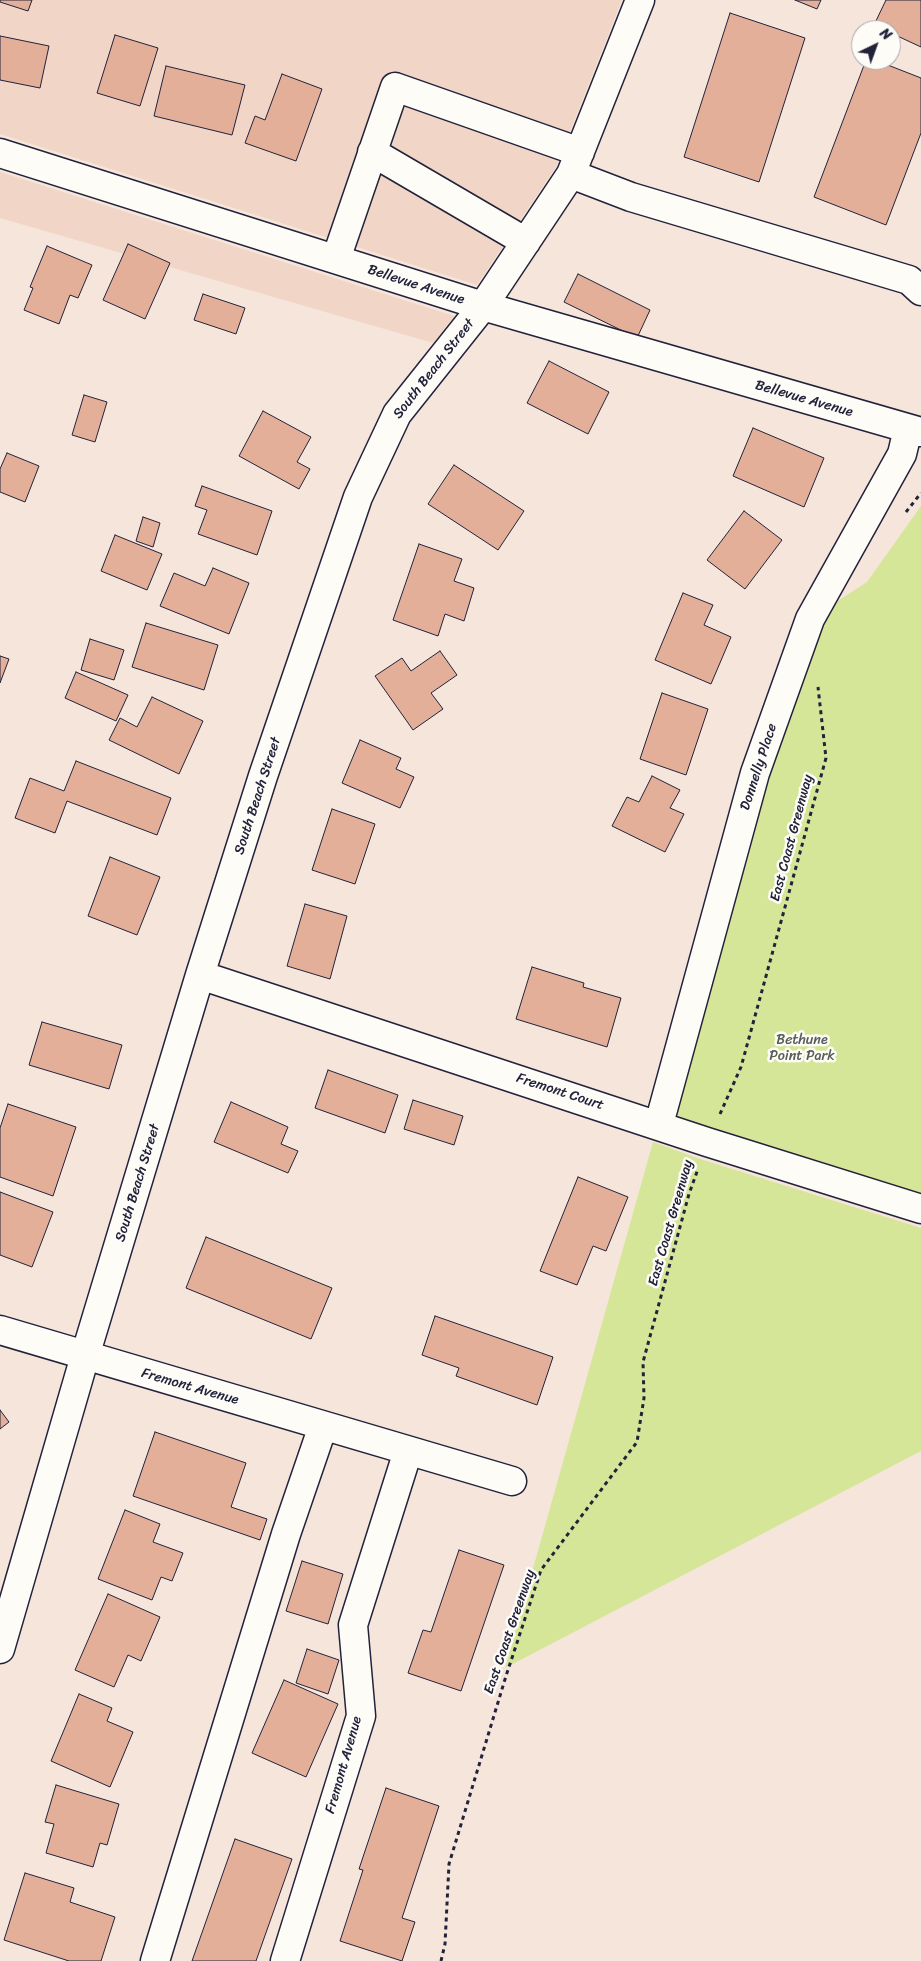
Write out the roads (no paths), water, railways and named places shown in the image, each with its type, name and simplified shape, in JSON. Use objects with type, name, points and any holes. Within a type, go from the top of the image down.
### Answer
[{"type":"street","name":"South Beach Street","points":[[0,1649],[85,1356],[200,974],[264,776],[358,497],[397,414],[483,306],[576,163],[640,0]]},
{"type":"street","points":[[336,259],[395,87],[576,163],[631,197],[909,280],[921,291]]},
{"type":"street","points":[[372,152],[526,242]]},
{"type":"street","name":"Bellevue Avenue","points":[[0,153],[483,306],[915,431]]},
{"type":"street","name":"Donnelly Place","points":[[659,1124],[755,774],[810,619],[915,431]]},
{"type":"street","name":"Fremont Court","points":[[200,974],[659,1124],[707,1142],[921,1209]]},
{"type":"street","name":"Fremont Avenue","points":[[0,1330],[512,1481]]},
{"type":"street","points":[[155,1961],[286,1534],[323,1426]]},
{"type":"street","name":"Fremont Avenue","points":[[285,1961],[361,1716],[353,1625],[408,1451]]},
{"type":"park label","name":"Bethune Point Park","points":[[802,1048]]}]
